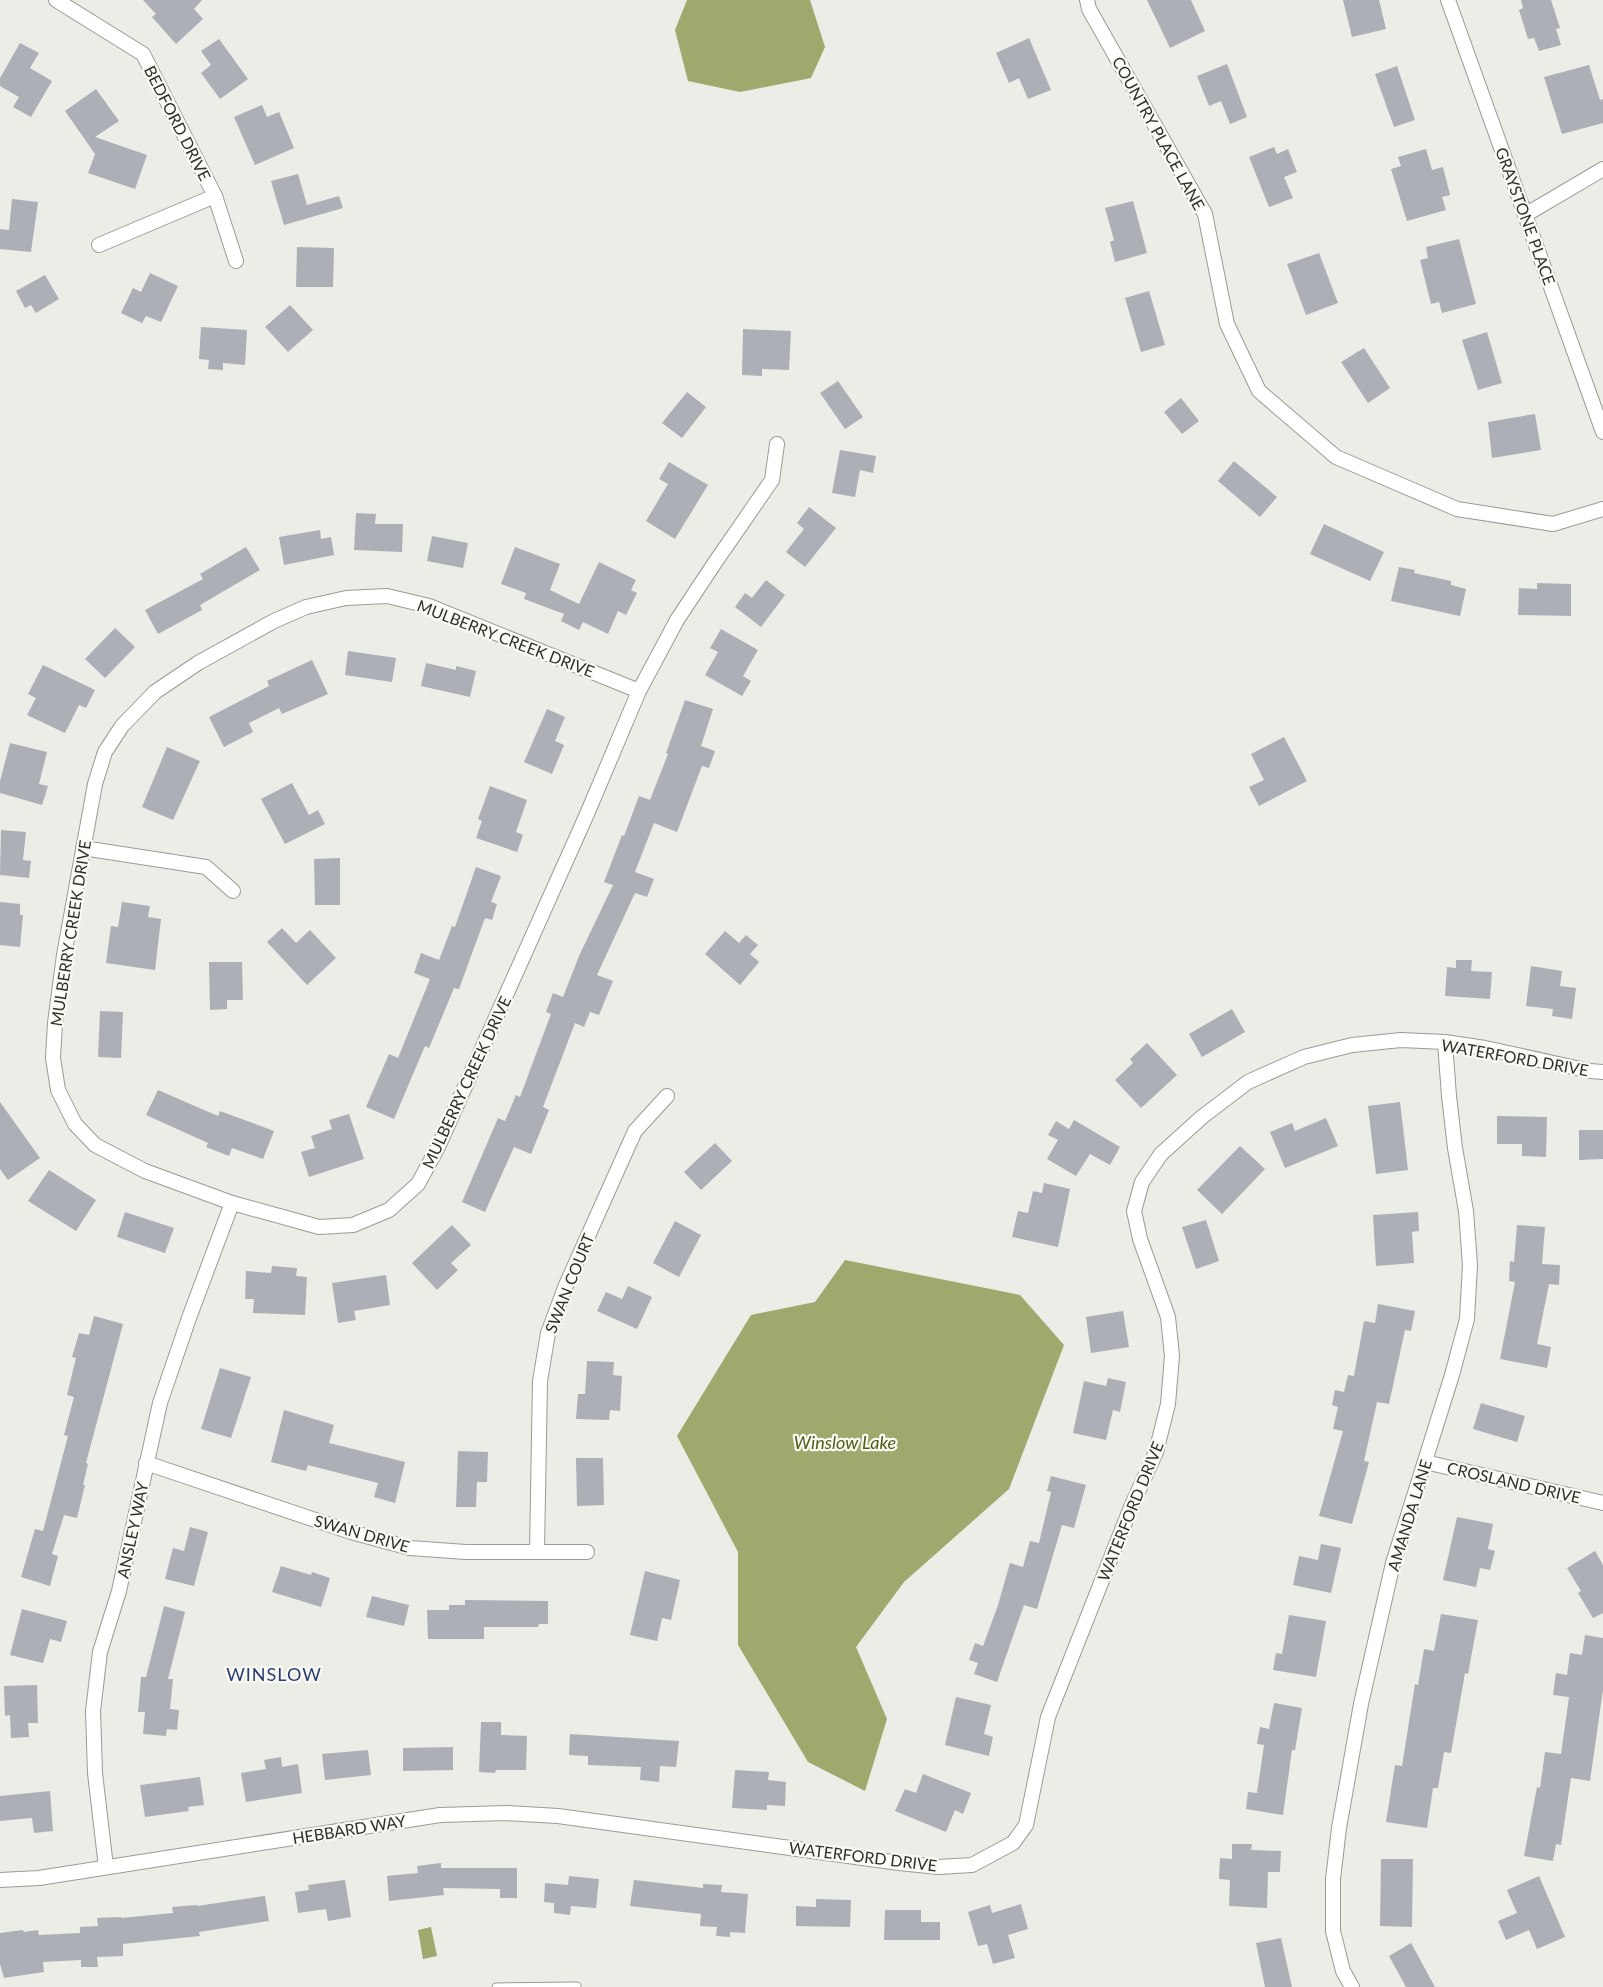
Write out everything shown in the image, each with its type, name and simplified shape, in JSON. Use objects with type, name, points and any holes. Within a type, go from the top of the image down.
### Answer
[{"type":"street","name":"BEDFORD DRIVE","points":[[56,0],[143,54],[216,196],[236,261]]},
{"type":"street","name":"COUNTRY PLACE LANE","points":[[1087,0],[1090,9],[1205,214],[1227,324],[1259,391],[1336,457],[1456,509],[1553,524],[1603,509]]},
{"type":"street","name":"GRAYSTONE PLACE","points":[[1448,0],[1603,432]]},
{"type":"street","points":[[1525,215],[1603,169]]},
{"type":"street","points":[[99,245],[216,196]]},
{"type":"street","name":"MULBERRY CREEK DRIVE","points":[[639,691],[429,606],[387,596],[346,598],[306,607],[274,621],[198,664],[155,692],[122,726],[105,752],[94,784],[64,955],[55,1023],[53,1058],[58,1090],[75,1124],[96,1145],[145,1171],[232,1204],[319,1227],[353,1225],[390,1210],[418,1184],[438,1147],[587,814],[639,691],[677,620],[772,480],[777,444]]},
{"type":"street","points":[[83,848],[206,867],[233,891]]},
{"type":"street","name":"WATERFORD DRIVE","points":[[700,1836],[938,1867],[972,1865],[1013,1843],[1026,1825],[1048,1717],[1131,1507],[1156,1452],[1168,1404],[1172,1356],[1168,1317],[1140,1239],[1134,1211],[1142,1182],[1161,1154],[1202,1116],[1248,1082],[1304,1057],[1352,1045],[1401,1040],[1445,1042],[1485,1048],[1590,1071],[1603,1072]]},
{"type":"street","name":"AMANDA LANE","points":[[1352,1987],[1343,1971],[1333,1931],[1333,1879],[1339,1828],[1362,1704],[1393,1563],[1467,1319],[1470,1265],[1466,1211],[1448,1096],[1445,1042]]},
{"type":"street","name":"SWAN COURT","points":[[537,1551],[540,1381],[548,1333],[566,1285],[635,1131],[667,1096]]},
{"type":"street","name":"ANSLEY WAY","points":[[106,1867],[96,1773],[93,1711],[100,1652],[119,1591],[146,1463],[167,1384],[189,1318],[232,1204]]},
{"type":"street","name":"CROSLAND DRIVE","points":[[1425,1462],[1603,1503]]},
{"type":"street","name":"SWAN DRIVE","points":[[146,1463],[351,1532],[410,1548],[466,1552],[587,1552]]},
{"type":"street","name":"HEBBARD WAY","points":[[0,1880],[39,1878],[440,1815],[506,1813],[558,1816],[700,1836]]},
{"type":"lane","points":[[496,1987],[577,1986]]},
{"type":"water","points":[[687,0],[810,0],[825,47],[811,78],[740,92],[688,81],[675,30]]},
{"type":"water","name":"Winslow Lake","points":[[845,1260],[1020,1295],[1064,1345],[1009,1489],[904,1582],[856,1647],[887,1719],[865,1791],[808,1762],[738,1645],[738,1552],[677,1436],[751,1315],[815,1302]]},
{"type":"water","points":[[431,1927],[437,1956],[423,1959],[418,1930]]},
{"type":"building","points":[[143,0],[202,0],[194,9],[203,19],[176,44],[152,17],[156,14]]},
{"type":"building","points":[[1147,0],[1191,0],[1205,31],[1170,48]]},
{"type":"building","points":[[1343,0],[1379,0],[1386,29],[1352,37]]},
{"type":"building","points":[[1521,0],[1551,0],[1560,28],[1556,29],[1561,45],[1539,51],[1534,38],[1528,39],[1519,10],[1523,8]]},
{"type":"building","points":[[1029,38],[1051,90],[1028,99],[1019,78],[1009,83],[996,53]]},
{"type":"building","points":[[219,39],[248,79],[220,99],[201,73],[211,65],[201,51]]},
{"type":"building","points":[[20,43],[39,53],[30,68],[52,81],[31,117],[13,107],[19,97],[0,86],[0,78]]},
{"type":"building","points":[[1227,64],[1247,117],[1230,124],[1221,101],[1209,106],[1197,76]]},
{"type":"building","points":[[1589,65],[1600,100],[1603,99],[1603,123],[1562,134],[1544,77]]},
{"type":"building","points":[[1397,66],[1415,120],[1394,127],[1375,74]]},
{"type":"building","points":[[96,89],[119,121],[95,137],[147,155],[135,189],[88,173],[95,154],[65,111]]},
{"type":"building","points":[[262,105],[267,117],[279,112],[294,148],[255,165],[234,117]]},
{"type":"building","points":[[1274,147],[1277,154],[1288,149],[1297,172],[1284,177],[1293,198],[1269,207],[1249,157]]},
{"type":"building","points":[[1426,149],[1432,170],[1443,167],[1450,195],[1442,197],[1446,210],[1407,221],[1391,169],[1401,166],[1398,157]]},
{"type":"building","points":[[298,174],[307,205],[339,196],[343,208],[284,225],[271,181]]},
{"type":"building","points":[[12,199],[38,202],[31,252],[0,249],[0,229],[9,230]]},
{"type":"building","points":[[1133,201],[1147,253],[1115,262],[1110,242],[1114,240],[1105,208]]},
{"type":"building","points":[[1459,239],[1476,304],[1442,313],[1439,302],[1431,304],[1420,260],[1428,258],[1426,247]]},
{"type":"building","points":[[297,247],[334,248],[333,287],[296,287]]},
{"type":"building","points":[[1319,253],[1338,303],[1306,315],[1287,264]]},
{"type":"building","points":[[150,273],[178,286],[161,322],[146,316],[142,323],[121,313],[133,288],[141,292]]},
{"type":"building","points":[[45,275],[59,299],[36,313],[31,305],[25,308],[16,291]]},
{"type":"building","points":[[1149,291],[1165,345],[1141,352],[1125,298]]},
{"type":"building","points":[[290,305],[313,330],[288,352],[265,327]]},
{"type":"building","points":[[201,327],[247,330],[245,365],[223,363],[223,370],[208,369],[209,360],[199,359]]},
{"type":"building","points":[[743,329],[791,331],[789,370],[762,369],[762,376],[742,375]]},
{"type":"building","points":[[1487,332],[1502,383],[1478,390],[1462,340]]},
{"type":"building","points":[[1364,348],[1390,388],[1368,403],[1341,362]]},
{"type":"building","points":[[838,381],[863,417],[845,429],[820,393]]},
{"type":"building","points":[[687,392],[706,407],[682,438],[662,423]]},
{"type":"building","points":[[1181,398],[1199,421],[1182,434],[1164,412]]},
{"type":"building","points":[[1535,414],[1541,450],[1492,458],[1488,422]]},
{"type":"building","points":[[840,450],[876,456],[873,473],[860,470],[855,497],[832,493]]},
{"type":"building","points":[[1234,461],[1277,497],[1260,517],[1218,481]]},
{"type":"building","points":[[669,462],[708,485],[675,539],[646,521],[668,484],[659,479]]},
{"type":"building","points":[[809,507],[836,528],[805,567],[786,552],[804,529],[797,523]]},
{"type":"building","points":[[356,513],[376,514],[375,524],[403,524],[402,552],[354,550]]},
{"type":"building","points":[[1324,524],[1384,552],[1370,581],[1310,554]]},
{"type":"building","points":[[320,530],[321,539],[331,537],[334,555],[284,565],[279,537]]},
{"type":"building","points":[[432,536],[468,543],[463,568],[427,561]]},
{"type":"building","points":[[246,547],[260,570],[200,605],[202,610],[158,634],[145,610],[203,579],[200,574]]},
{"type":"building","points":[[515,547],[560,564],[550,590],[579,604],[599,562],[636,580],[631,590],[637,593],[626,615],[618,611],[608,634],[583,622],[579,630],[561,621],[564,614],[524,599],[526,593],[501,584]]},
{"type":"building","points":[[1399,567],[1415,570],[1414,573],[1451,581],[1451,585],[1466,589],[1460,616],[1391,601]]},
{"type":"building","points":[[766,580],[785,595],[761,627],[735,607],[745,593],[752,598]]},
{"type":"building","points":[[1537,583],[1571,584],[1571,616],[1518,615],[1519,588],[1537,589]]},
{"type":"building","points":[[115,628],[135,647],[105,678],[85,659]]},
{"type":"building","points":[[721,629],[758,650],[743,676],[751,681],[742,696],[705,675],[718,652],[710,648]]},
{"type":"building","points":[[348,651],[396,658],[392,682],[345,675]]},
{"type":"building","points":[[312,660],[328,694],[282,714],[279,708],[249,723],[253,732],[224,747],[209,717],[269,686],[267,681]]},
{"type":"building","points":[[426,663],[456,670],[456,666],[476,671],[470,697],[421,686]]},
{"type":"building","points":[[43,665],[95,690],[86,708],[79,705],[65,733],[27,715],[36,698],[28,694]]},
{"type":"building","points":[[685,700],[713,709],[701,746],[715,751],[709,768],[702,766],[677,832],[654,823],[635,872],[654,879],[647,897],[635,893],[597,975],[613,981],[599,1015],[590,1012],[584,1027],[575,1023],[543,1107],[549,1110],[531,1154],[514,1147],[485,1212],[462,1202],[498,1118],[505,1121],[516,1095],[520,1097],[551,1014],[546,1012],[553,993],[563,997],[579,956],[613,885],[604,882],[622,835],[624,836],[639,796],[650,800],[668,754],[666,753]]},
{"type":"building","points":[[547,709],[565,717],[555,741],[564,745],[552,774],[524,762]]},
{"type":"building","points":[[1284,737],[1307,781],[1259,806],[1249,787],[1264,780],[1251,754]]},
{"type":"building","points":[[10,743],[47,752],[39,784],[48,786],[42,805],[0,793],[0,781]]},
{"type":"building","points":[[167,747],[200,761],[173,820],[142,807]]},
{"type":"building","points":[[292,783],[309,815],[318,810],[325,824],[285,844],[261,799]]},
{"type":"building","points":[[490,786],[527,800],[516,832],[523,835],[517,852],[476,838],[482,821],[478,819]]},
{"type":"building","points":[[1,830],[26,832],[23,860],[31,861],[29,878],[0,875]]},
{"type":"building","points":[[340,858],[340,905],[315,905],[314,859]]},
{"type":"building","points":[[476,867],[501,876],[491,902],[497,904],[492,920],[485,918],[459,989],[454,988],[429,1048],[425,1046],[394,1119],[366,1107],[389,1054],[398,1058],[430,979],[414,973],[421,953],[439,960],[452,926],[455,927]]},
{"type":"building","points":[[0,902],[20,904],[20,915],[23,915],[20,947],[0,945]]},
{"type":"building","points":[[122,902],[150,906],[148,917],[161,919],[155,970],[106,963],[111,926],[118,927]]},
{"type":"building","points":[[282,928],[296,943],[310,930],[336,958],[307,985],[267,942]]},
{"type":"building","points":[[725,931],[739,943],[746,935],[758,945],[750,954],[759,962],[740,985],[705,954]]},
{"type":"building","points":[[1456,960],[1472,960],[1471,971],[1492,972],[1490,999],[1445,996],[1447,967],[1456,968]]},
{"type":"building","points":[[209,962],[242,962],[243,1000],[227,1000],[227,1009],[210,1010]]},
{"type":"building","points":[[1531,966],[1562,971],[1560,986],[1576,988],[1572,1019],[1552,1016],[1553,1009],[1526,1006]]},
{"type":"building","points":[[1232,1009],[1245,1032],[1202,1057],[1189,1034]]},
{"type":"building","points":[[100,1011],[123,1012],[121,1058],[98,1057]]},
{"type":"building","points":[[1147,1043],[1177,1075],[1141,1108],[1115,1080],[1133,1063],[1130,1059]]},
{"type":"building","points":[[158,1090],[218,1116],[220,1111],[274,1131],[263,1159],[232,1148],[229,1156],[206,1147],[208,1143],[146,1115]]},
{"type":"building","points":[[0,1102],[40,1158],[8,1180],[0,1169]]},
{"type":"building","points":[[1400,1102],[1408,1170],[1376,1174],[1368,1106]]},
{"type":"building","points":[[349,1114],[364,1159],[309,1177],[301,1152],[315,1148],[311,1136],[332,1129],[329,1120]]},
{"type":"building","points":[[1497,1116],[1547,1117],[1546,1157],[1522,1156],[1522,1144],[1497,1144]]},
{"type":"building","points":[[1326,1118],[1338,1146],[1285,1168],[1270,1132],[1292,1123],[1295,1131]]},
{"type":"building","points":[[1074,1120],[1120,1147],[1110,1165],[1090,1154],[1076,1176],[1047,1159],[1058,1140],[1048,1135],[1056,1121],[1069,1129]]},
{"type":"building","points":[[1579,1130],[1603,1130],[1603,1159],[1579,1160]]},
{"type":"building","points":[[715,1143],[732,1161],[701,1190],[684,1172]]},
{"type":"building","points":[[1240,1146],[1265,1169],[1222,1214],[1197,1190]]},
{"type":"building","points":[[49,1170],[96,1200],[76,1231],[28,1201]]},
{"type":"building","points":[[1044,1183],[1070,1189],[1058,1247],[1012,1237],[1018,1211],[1028,1213],[1033,1191],[1042,1193]]},
{"type":"building","points":[[125,1212],[174,1228],[165,1253],[117,1237]]},
{"type":"building","points":[[1418,1212],[1419,1231],[1412,1232],[1414,1263],[1376,1266],[1373,1215]]},
{"type":"building","points":[[1206,1220],[1219,1261],[1196,1269],[1182,1227]]},
{"type":"building","points":[[675,1221],[701,1235],[679,1277],[653,1263]]},
{"type":"building","points":[[452,1225],[471,1245],[451,1263],[458,1270],[437,1290],[412,1263]]},
{"type":"building","points":[[1517,1225],[1545,1227],[1542,1264],[1560,1265],[1559,1285],[1549,1284],[1537,1344],[1551,1347],[1547,1368],[1500,1359],[1515,1282],[1509,1281],[1510,1261],[1514,1262]]},
{"type":"building","points":[[272,1266],[297,1268],[296,1276],[307,1277],[305,1315],[253,1313],[254,1299],[245,1299],[246,1271],[271,1273]]},
{"type":"building","points":[[386,1275],[390,1305],[354,1311],[356,1320],[338,1323],[332,1283]]},
{"type":"building","points":[[628,1286],[652,1297],[637,1329],[597,1311],[606,1292],[622,1299]]},
{"type":"building","points":[[1378,1304],[1415,1311],[1411,1331],[1405,1330],[1389,1404],[1377,1402],[1364,1461],[1369,1462],[1352,1524],[1319,1516],[1343,1431],[1333,1429],[1338,1407],[1332,1405],[1335,1390],[1344,1392],[1348,1375],[1354,1376],[1364,1321],[1375,1323]]},
{"type":"building","points":[[1123,1311],[1129,1347],[1091,1353],[1086,1317]]},
{"type":"building","points":[[94,1316],[123,1324],[86,1463],[88,1464],[83,1485],[85,1485],[77,1518],[64,1515],[52,1554],[58,1556],[50,1586],[21,1577],[35,1529],[43,1531],[68,1436],[64,1435],[74,1397],[67,1395],[76,1358],[72,1357],[79,1333],[89,1335]]},
{"type":"building","points":[[587,1361],[614,1362],[613,1375],[622,1376],[620,1411],[610,1410],[609,1420],[576,1419],[578,1394],[585,1394]]},
{"type":"building","points":[[220,1368],[251,1377],[231,1438],[201,1429]]},
{"type":"building","points":[[1108,1378],[1126,1382],[1120,1412],[1113,1410],[1106,1440],[1073,1433],[1084,1381],[1106,1386]]},
{"type":"building","points":[[1481,1403],[1525,1416],[1517,1442],[1473,1429]]},
{"type":"building","points":[[284,1410],[334,1425],[329,1443],[405,1462],[395,1503],[374,1497],[378,1483],[308,1465],[306,1471],[271,1462]]},
{"type":"building","points":[[458,1451],[488,1452],[487,1482],[477,1482],[476,1507],[456,1507]]},
{"type":"building","points":[[576,1458],[603,1458],[604,1505],[577,1506]]},
{"type":"building","points":[[1051,1476],[1086,1485],[1074,1528],[1062,1525],[1037,1609],[1024,1605],[997,1682],[974,1674],[978,1663],[969,1660],[975,1643],[983,1646],[998,1605],[1010,1563],[1023,1567],[1030,1541],[1039,1543],[1051,1492],[1047,1491]]},
{"type":"building","points":[[1457,1517],[1493,1524],[1488,1549],[1495,1551],[1490,1570],[1480,1568],[1476,1587],[1443,1580]]},
{"type":"building","points":[[190,1527],[208,1532],[194,1586],[165,1579],[173,1548],[184,1551]]},
{"type":"building","points":[[1321,1544],[1341,1548],[1331,1593],[1293,1585],[1299,1556],[1318,1560]]},
{"type":"building","points":[[1595,1551],[1603,1565],[1603,1613],[1593,1618],[1578,1593],[1581,1591],[1567,1568]]},
{"type":"building","points":[[281,1566],[311,1575],[312,1572],[330,1578],[321,1607],[272,1592]]},
{"type":"building","points":[[645,1571],[680,1580],[671,1620],[662,1618],[657,1641],[630,1635]]},
{"type":"building","points":[[372,1596],[409,1605],[404,1626],[366,1617]]},
{"type":"building","points":[[465,1600],[548,1601],[548,1624],[539,1624],[538,1627],[484,1627],[484,1639],[428,1639],[427,1610],[449,1610],[449,1605],[465,1605]]},
{"type":"building","points":[[164,1606],[185,1612],[168,1679],[173,1679],[170,1709],[179,1710],[177,1730],[167,1729],[166,1736],[143,1734],[145,1712],[138,1712],[141,1677],[146,1677]]},
{"type":"building","points":[[22,1609],[67,1621],[61,1642],[50,1639],[43,1663],[10,1655]]},
{"type":"building","points":[[1441,1614],[1478,1620],[1468,1674],[1465,1673],[1451,1753],[1444,1752],[1438,1788],[1433,1788],[1427,1828],[1386,1822],[1395,1765],[1402,1766],[1415,1684],[1418,1685],[1424,1649],[1434,1651]]},
{"type":"building","points":[[1289,1615],[1326,1621],[1316,1677],[1273,1670],[1276,1653],[1282,1654]]},
{"type":"building","points":[[1585,1635],[1603,1638],[1603,1690],[1590,1781],[1571,1778],[1561,1845],[1556,1844],[1553,1861],[1524,1856],[1537,1787],[1540,1788],[1545,1752],[1561,1754],[1569,1697],[1553,1695],[1556,1673],[1567,1675],[1570,1653],[1582,1655]]},
{"type":"building","points":[[37,1685],[38,1723],[28,1723],[29,1737],[11,1738],[10,1715],[5,1716],[4,1686]]},
{"type":"building","points":[[956,1697],[991,1705],[984,1734],[993,1737],[989,1756],[945,1745]]},
{"type":"building","points":[[1274,1703],[1302,1708],[1295,1750],[1292,1750],[1283,1815],[1246,1809],[1248,1792],[1257,1793],[1264,1745],[1257,1744],[1260,1727],[1269,1729]]},
{"type":"building","points":[[481,1722],[501,1722],[501,1735],[527,1736],[526,1770],[496,1770],[495,1773],[479,1772]]},
{"type":"building","points":[[570,1734],[679,1741],[676,1767],[660,1766],[659,1782],[640,1780],[641,1767],[588,1765],[588,1756],[569,1755]]},
{"type":"building","points":[[453,1747],[453,1770],[403,1771],[403,1748]]},
{"type":"building","points":[[368,1750],[371,1775],[325,1780],[322,1754]]},
{"type":"building","points":[[281,1757],[282,1767],[298,1764],[302,1793],[246,1802],[241,1773],[266,1769],[264,1760]]},
{"type":"building","points":[[735,1770],[769,1772],[768,1780],[786,1782],[785,1806],[767,1805],[767,1810],[732,1808]]},
{"type":"building","points":[[923,1774],[971,1793],[963,1814],[955,1810],[946,1832],[895,1811],[905,1789],[916,1793]]},
{"type":"building","points":[[200,1777],[204,1805],[188,1807],[189,1811],[145,1817],[140,1785]]},
{"type":"building","points":[[50,1791],[53,1831],[34,1833],[32,1818],[0,1821],[0,1796]]},
{"type":"building","points":[[1232,1844],[1252,1844],[1251,1850],[1281,1851],[1280,1872],[1268,1872],[1267,1908],[1229,1906],[1230,1880],[1219,1879],[1220,1858],[1232,1859]]},
{"type":"building","points":[[1381,1859],[1413,1859],[1412,1927],[1380,1926]]},
{"type":"building","points":[[441,1863],[441,1868],[517,1868],[517,1898],[500,1898],[500,1889],[443,1888],[444,1895],[389,1901],[387,1876],[418,1873],[417,1866]]},
{"type":"building","points":[[569,1876],[599,1879],[596,1908],[571,1906],[570,1915],[554,1913],[554,1903],[544,1902],[545,1883],[568,1885]]},
{"type":"building","points":[[1539,1876],[1565,1937],[1537,1949],[1529,1930],[1506,1940],[1498,1921],[1517,1913],[1507,1890]]},
{"type":"building","points":[[345,1880],[351,1917],[328,1921],[326,1909],[298,1913],[295,1892],[309,1890],[308,1885]]},
{"type":"building","points":[[634,1880],[703,1888],[703,1884],[722,1885],[721,1892],[748,1894],[745,1933],[730,1932],[730,1937],[716,1936],[717,1927],[700,1926],[701,1914],[630,1906]]},
{"type":"building","points":[[265,1896],[269,1921],[199,1932],[200,1936],[123,1944],[123,1956],[97,1957],[98,1967],[81,1967],[81,1960],[43,1962],[44,1972],[4,1978],[0,1964],[0,1933],[38,1930],[39,1935],[80,1933],[80,1927],[98,1926],[97,1918],[121,1918],[173,1913],[172,1907],[197,1906]]},
{"type":"building","points":[[816,1899],[851,1900],[850,1927],[796,1926],[796,1906],[816,1907]]},
{"type":"building","points":[[1021,1904],[1028,1929],[1008,1935],[1015,1958],[993,1964],[987,1944],[978,1946],[968,1912],[990,1905],[992,1913]]},
{"type":"building","points":[[885,1910],[921,1910],[921,1922],[940,1922],[940,1940],[884,1940]]},
{"type":"building","points":[[1281,1938],[1292,1987],[1265,1987],[1256,1943]]},
{"type":"building","points":[[1411,1943],[1435,1987],[1406,1987],[1389,1956]]},
{"type":"district","name":"WINSLOW","points":[[274,1674]]}]
